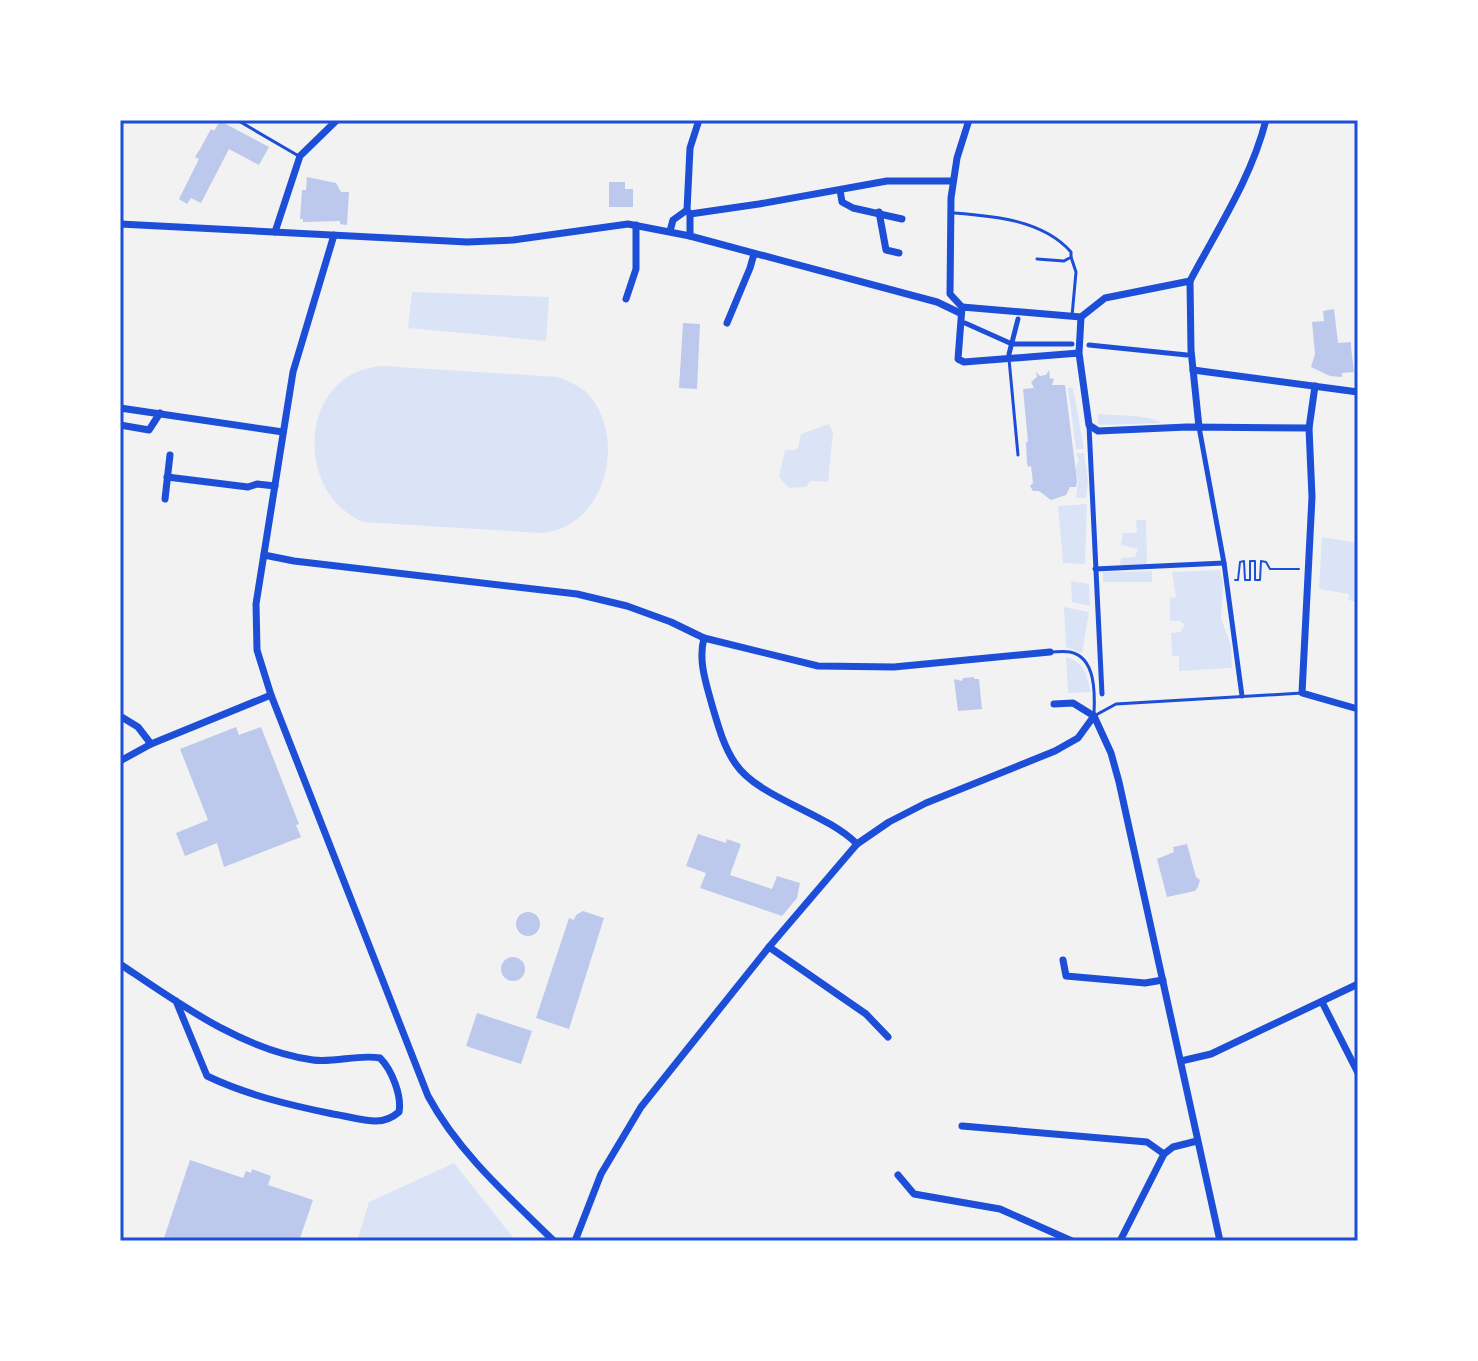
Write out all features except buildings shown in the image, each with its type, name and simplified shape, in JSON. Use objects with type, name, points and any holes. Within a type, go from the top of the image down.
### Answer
[{"type":"street","points":[[275,232],[300,156],[337,120]]},
{"type":"street","points":[[690,236],[690,148],[699,120]]},
{"type":"street","points":[[969,120],[953,181],[950,213],[950,294],[961,310],[958,359],[964,362],[1079,353]]},
{"type":"street","points":[[1242,696],[1224,563],[1199,427],[1193,370],[1190,281],[1254,159],[1266,120]]},
{"type":"street","points":[[670,231],[673,220],[688,212],[887,181],[953,181]]},
{"type":"street","points":[[840,190],[842,202],[853,208],[902,219]]},
{"type":"street","points":[[879,212],[886,250],[899,253]]},
{"type":"street","points":[[120,224],[467,242],[513,240],[632,225],[690,236],[961,310],[1076,316],[1105,298],[1190,281]]},
{"type":"street","points":[[626,299],[636,269],[632,225]]},
{"type":"street","points":[[334,235],[293,372],[264,555],[255,628],[257,650],[271,695],[428,1096],[450,1132],[509,1198],[554,1241]]},
{"type":"street","points":[[727,323],[754,254]]},
{"type":"street","points":[[937,302],[950,294]]},
{"type":"street","points":[[1076,316],[1089,425],[1102,694]]},
{"type":"street","points":[[1009,357],[1018,319]]},
{"type":"street","points":[[965,323],[1012,344],[1068,346]]},
{"type":"street","points":[[1089,345],[1187,355]]},
{"type":"street","points":[[1193,370],[1358,392]]},
{"type":"street","points":[[1315,386],[1309,428],[1312,497],[1302,693],[1358,709]]},
{"type":"street","points":[[120,408],[283,432]]},
{"type":"street","points":[[120,425],[149,430],[160,413]]},
{"type":"street","points":[[1089,425],[1098,431],[1199,427],[1309,428]]},
{"type":"street","points":[[165,499],[170,455]]},
{"type":"street","points":[[167,477],[248,487],[257,484],[275,486]]},
{"type":"street","points":[[264,555],[577,594],[627,606],[704,638],[792,662],[841,668],[894,667],[1050,652]]},
{"type":"street","points":[[1095,569],[1224,563]]},
{"type":"street","points":[[704,638],[703,674],[724,744],[735,764],[748,778],[838,827],[857,844]]},
{"type":"street","points":[[120,761],[151,744],[271,695]]},
{"type":"street","points":[[1054,704],[1073,703],[1094,716],[1111,753],[1220,1241]]},
{"type":"street","points":[[120,716],[138,727],[151,744]]},
{"type":"street","points":[[575,1241],[601,1174],[641,1107],[769,947],[857,844],[889,822],[926,803],[1055,751],[1078,738],[1094,716]]},
{"type":"street","points":[[769,947],[866,1014],[888,1037]]},
{"type":"street","points":[[1063,960],[1066,976],[1145,983],[1163,980]]},
{"type":"street","points":[[120,964],[176,1001],[237,1035],[275,1051],[324,1061],[380,1058],[388,1066],[401,1104],[399,1112],[392,1118],[365,1120],[290,1105],[232,1088],[207,1076],[176,1001]]},
{"type":"street","points":[[1181,1061],[1211,1054],[1358,984]]},
{"type":"street","points":[[1322,1002],[1358,1073]]},
{"type":"street","points":[[962,1126],[1147,1142],[1164,1154]]},
{"type":"street","points":[[1120,1241],[1164,1154],[1173,1147],[1197,1141]]},
{"type":"street","points":[[898,1175],[914,1194],[1000,1209],[1072,1241]]},
{"type":"lane","points":[[237,120],[300,156]]},
{"type":"lane","points":[[950,213],[1018,222],[1046,231],[1065,245],[1076,272],[1076,316]]},
{"type":"lane","points":[[1037,259],[1064,261],[1071,257]]},
{"type":"lane","points":[[1009,357],[1018,455]]},
{"type":"lane","points":[[1050,652],[1071,652],[1086,662],[1095,694],[1094,716]]},
{"type":"lane","points":[[1094,716],[1116,704],[1302,693]]},
{"type":"path","points":[[1224,563],[1233,562],[1234,580],[1238,580],[1240,562],[1244,561],[1245,580],[1250,580],[1250,561],[1255,561],[1255,580],[1260,580],[1261,561],[1266,562],[1270,569],[1304,569]]},
{"type":"shaded area","points":[[412,292],[549,297],[546,341],[408,328]]},
{"type":"shaded area","points":[[383,366],[558,377],[579,387],[590,396],[601,415],[607,436],[608,458],[604,480],[595,499],[581,516],[564,527],[542,533],[363,522],[340,507],[324,486],[316,461],[315,434],[321,409],[334,388],[355,373]]},
{"type":"shaded area","points":[[1068,388],[1073,388],[1084,449],[1076,449]]},
{"type":"shaded area","points":[[1098,414],[1141,417],[1161,423],[1103,425],[1098,424]]},
{"type":"shaded area","points":[[829,424],[833,432],[828,482],[811,481],[806,487],[789,488],[779,477],[785,450],[798,448],[801,434]]},
{"type":"shaded area","points":[[1076,453],[1084,453],[1088,481],[1086,498],[1076,498],[1078,481],[1075,469],[1079,460]]},
{"type":"shaded area","points":[[1087,504],[1085,564],[1063,563],[1058,506]]},
{"type":"shaded area","points":[[1136,520],[1146,520],[1147,565],[1120,565],[1121,558],[1135,557],[1138,549],[1121,545],[1123,533],[1137,533]]},
{"type":"shaded area","points":[[1322,537],[1358,543],[1358,602],[1348,600],[1349,594],[1319,589]]},
{"type":"shaded area","points":[[1220,570],[1223,582],[1221,618],[1231,646],[1232,668],[1179,671],[1179,656],[1172,656],[1171,633],[1180,632],[1185,625],[1180,621],[1170,621],[1170,598],[1176,597],[1172,572]]},
{"type":"shaded area","points":[[1152,571],[1152,582],[1103,582],[1103,572]]},
{"type":"shaded area","points":[[1071,581],[1089,584],[1090,606],[1072,602]]},
{"type":"shaded area","points":[[1064,607],[1089,612],[1082,653],[1066,647]]},
{"type":"shaded area","points":[[1066,657],[1081,666],[1091,692],[1068,693]]},
{"type":"shaded area","points":[[454,1163],[516,1241],[357,1241],[369,1202]]}]
